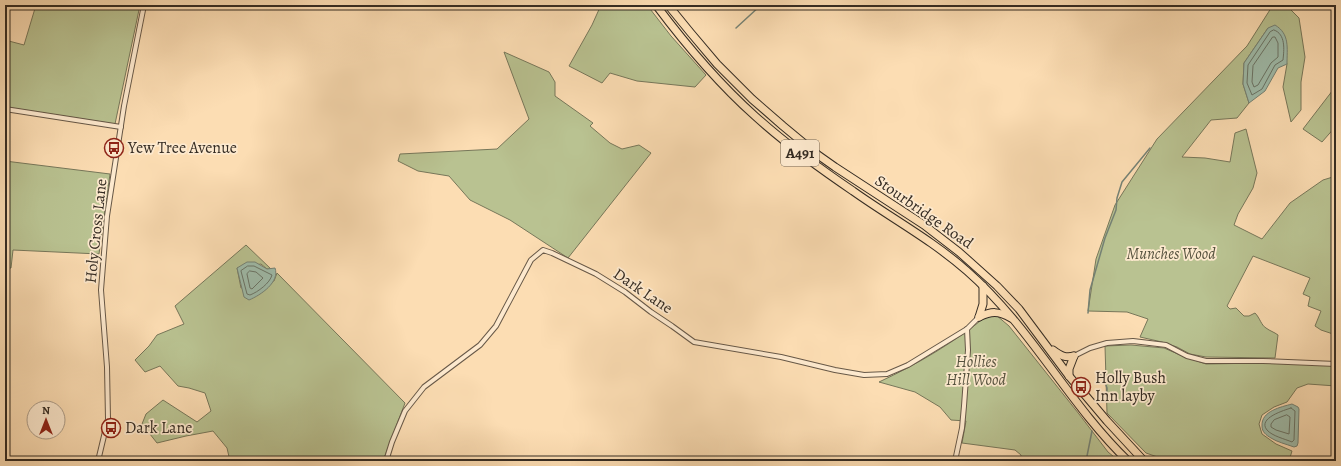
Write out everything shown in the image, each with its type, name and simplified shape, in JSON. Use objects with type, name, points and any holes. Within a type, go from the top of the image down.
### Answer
[{"type":"highway","name":"Stourbridge Road","points":[[656,5],[679,36],[709,71],[755,116],[791,146],[841,182],[946,253],[982,285],[1015,320],[1080,407],[1128,461]]},
{"type":"highway","name":"Stourbridge Road","points":[[668,5],[717,64],[752,99],[818,155],[924,225],[959,252],[1010,300],[1069,376],[1107,421],[1144,461]]},
{"type":"highway","points":[[979,317],[983,304],[982,285]]},
{"type":"highway","points":[[979,317],[988,313],[996,312],[1015,320]]},
{"type":"highway","points":[[1047,346],[1061,356],[1074,356],[1069,376]]},
{"type":"street","name":"Holy Cross Lane","points":[[98,461],[108,419],[107,367],[101,290],[102,265],[107,216],[120,127],[144,5]]},
{"type":"street","points":[[5,109],[120,127]]},
{"type":"street","name":"Dark Lane","points":[[386,461],[405,411],[424,386],[480,345],[496,326],[531,260],[542,250],[552,253],[602,278],[625,292],[650,312],[694,342],[781,357],[835,370],[864,374],[887,374],[908,365],[967,328],[979,317]]},
{"type":"street","points":[[955,461],[964,406],[968,350],[967,328]]},
{"type":"street","points":[[1074,356],[1090,348],[1107,343],[1133,341],[1166,345],[1187,356],[1206,361],[1263,361],[1336,364]]},
{"type":"green space","points":[[36,5],[140,5],[115,124],[5,107],[5,40],[24,45]]},
{"type":"green space","points":[[601,5],[647,5],[671,36],[706,75],[695,87],[637,81],[610,73],[602,83],[569,66],[592,25]]},
{"type":"green space","name":"Munches Wood","points":[[1273,5],[1286,5],[1299,18],[1305,57],[1301,82],[1301,110],[1291,122],[1283,87],[1287,64],[1268,28],[1244,63],[1243,84],[1249,103],[1237,118],[1211,120],[1182,157],[1205,158],[1230,162],[1235,133],[1246,129],[1257,173],[1253,188],[1238,214],[1234,225],[1262,239],[1290,203],[1323,180],[1336,176],[1336,335],[1321,330],[1315,326],[1321,311],[1308,306],[1310,297],[1303,294],[1310,278],[1253,256],[1227,306],[1230,309],[1236,308],[1244,316],[1249,316],[1255,313],[1264,327],[1278,335],[1275,358],[1206,357],[1190,354],[1177,347],[1140,337],[1148,319],[1127,312],[1088,311],[1096,259],[1115,205],[1157,139],[1247,46]]},
{"type":"green space","points":[[504,52],[549,72],[555,82],[555,96],[593,123],[590,126],[610,143],[622,149],[639,145],[651,153],[568,258],[510,220],[470,200],[449,176],[418,171],[398,161],[400,154],[497,149],[529,119]]},
{"type":"green space","points":[[1336,86],[1336,126],[1322,142],[1303,129]]},
{"type":"green space","points":[[5,161],[110,174],[99,254],[13,250],[11,268],[5,268]]},
{"type":"green space","points":[[246,245],[271,269],[267,269],[261,264],[237,268],[241,288],[274,281],[277,273],[405,403],[383,461],[230,461],[227,448],[213,431],[157,443],[142,424],[146,414],[163,400],[197,422],[211,411],[205,393],[178,386],[160,366],[145,372],[135,360],[149,346],[157,335],[184,324],[175,306]]},
{"type":"green space","name":"Hollies Hill Wood","points":[[989,314],[996,315],[1009,326],[1108,452],[1119,461],[1021,461],[1021,455],[1015,450],[962,443],[966,421],[951,420],[940,407],[915,392],[879,382],[936,352]]},
{"type":"green space","points":[[1131,345],[1164,348],[1206,364],[1263,363],[1336,365],[1336,386],[1308,384],[1297,388],[1287,402],[1274,407],[1262,415],[1259,424],[1262,434],[1276,444],[1292,451],[1289,461],[1169,461],[1146,453],[1107,413],[1105,346]]},
{"type":"water","points":[[1275,25],[1283,33],[1287,42],[1287,64],[1278,68],[1265,91],[1249,103],[1243,84],[1244,63],[1268,28]]},
{"type":"water","points":[[247,262],[255,262],[267,269],[275,268],[276,273],[272,283],[264,291],[249,300],[244,297],[237,268]]},
{"type":"water","points":[[1292,404],[1299,409],[1298,443],[1297,446],[1294,447],[1269,437],[1262,428],[1263,421],[1268,413],[1277,408]]},
{"type":"waterway","points":[[736,28],[761,5]]},
{"type":"waterway","points":[[1088,313],[1090,290],[1105,238],[1116,210],[1117,198],[1122,182],[1150,148]]},
{"type":"waterway","points":[[1096,373],[1103,376],[1107,388],[1107,394],[1104,399]]},
{"type":"waterway","points":[[1086,461],[1092,431]]},
{"type":"place","name":"Yew Tree Avenue","points":[[114,148]]},
{"type":"place","name":"Holly Bush Inn layby","points":[[1081,387]]},
{"type":"place","name":"Dark Lane","points":[[111,428]]}]
